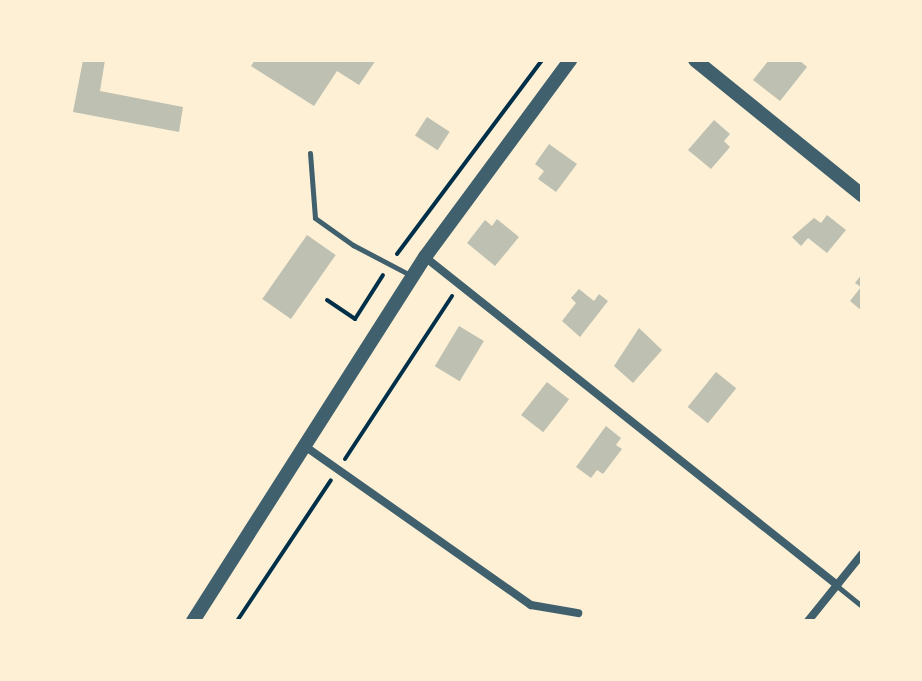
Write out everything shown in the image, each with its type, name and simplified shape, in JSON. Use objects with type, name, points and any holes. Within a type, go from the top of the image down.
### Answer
[{"type":"street","points":[[193,621],[425,257],[570,60]]},
{"type":"street","points":[[695,60],[862,195]]},
{"type":"street","points":[[425,257],[837,585]]},
{"type":"street","points":[[306,447],[531,605],[578,613]]},
{"type":"street","points":[[808,621],[862,554]]},
{"type":"lane","points":[[310,153],[315,218],[413,276]]},
{"type":"lane","points":[[837,585],[862,606]]},
{"type":"path","points":[[327,300],[355,319],[390,264],[542,60]]},
{"type":"path","points":[[237,621],[460,285]]},
{"type":"building","points":[[83,60],[105,60],[100,91],[183,107],[179,132],[73,112]]},
{"type":"building","points":[[255,60],[376,60],[359,85],[337,71],[314,106],[251,66]]},
{"type":"building","points":[[769,60],[799,60],[807,67],[780,101],[753,80]]},
{"type":"building","points":[[427,117],[450,132],[438,150],[415,135]]},
{"type":"building","points":[[714,120],[730,134],[724,141],[730,147],[711,169],[688,150]]},
{"type":"building","points":[[549,144],[577,164],[556,192],[538,179],[544,171],[535,164]]},
{"type":"building","points":[[827,215],[846,230],[827,253],[808,238],[801,246],[792,237],[814,218],[821,223]]},
{"type":"building","points":[[497,219],[519,237],[495,266],[467,243],[485,220],[492,226]]},
{"type":"building","points":[[307,235],[336,255],[291,319],[262,299]]},
{"type":"building","points":[[862,274],[862,311],[850,301],[861,287],[855,283]]},
{"type":"building","points":[[579,289],[594,301],[599,294],[608,301],[580,337],[562,321],[576,303],[571,298]]},
{"type":"building","points":[[459,326],[484,341],[460,381],[435,366]]},
{"type":"building","points":[[639,328],[662,350],[633,383],[614,366]]},
{"type":"building","points":[[716,372],[736,388],[708,423],[688,407]]},
{"type":"building","points":[[547,382],[569,399],[543,432],[521,415]]},
{"type":"building","points":[[606,426],[621,438],[616,445],[622,449],[603,474],[597,470],[591,478],[576,467]]}]
